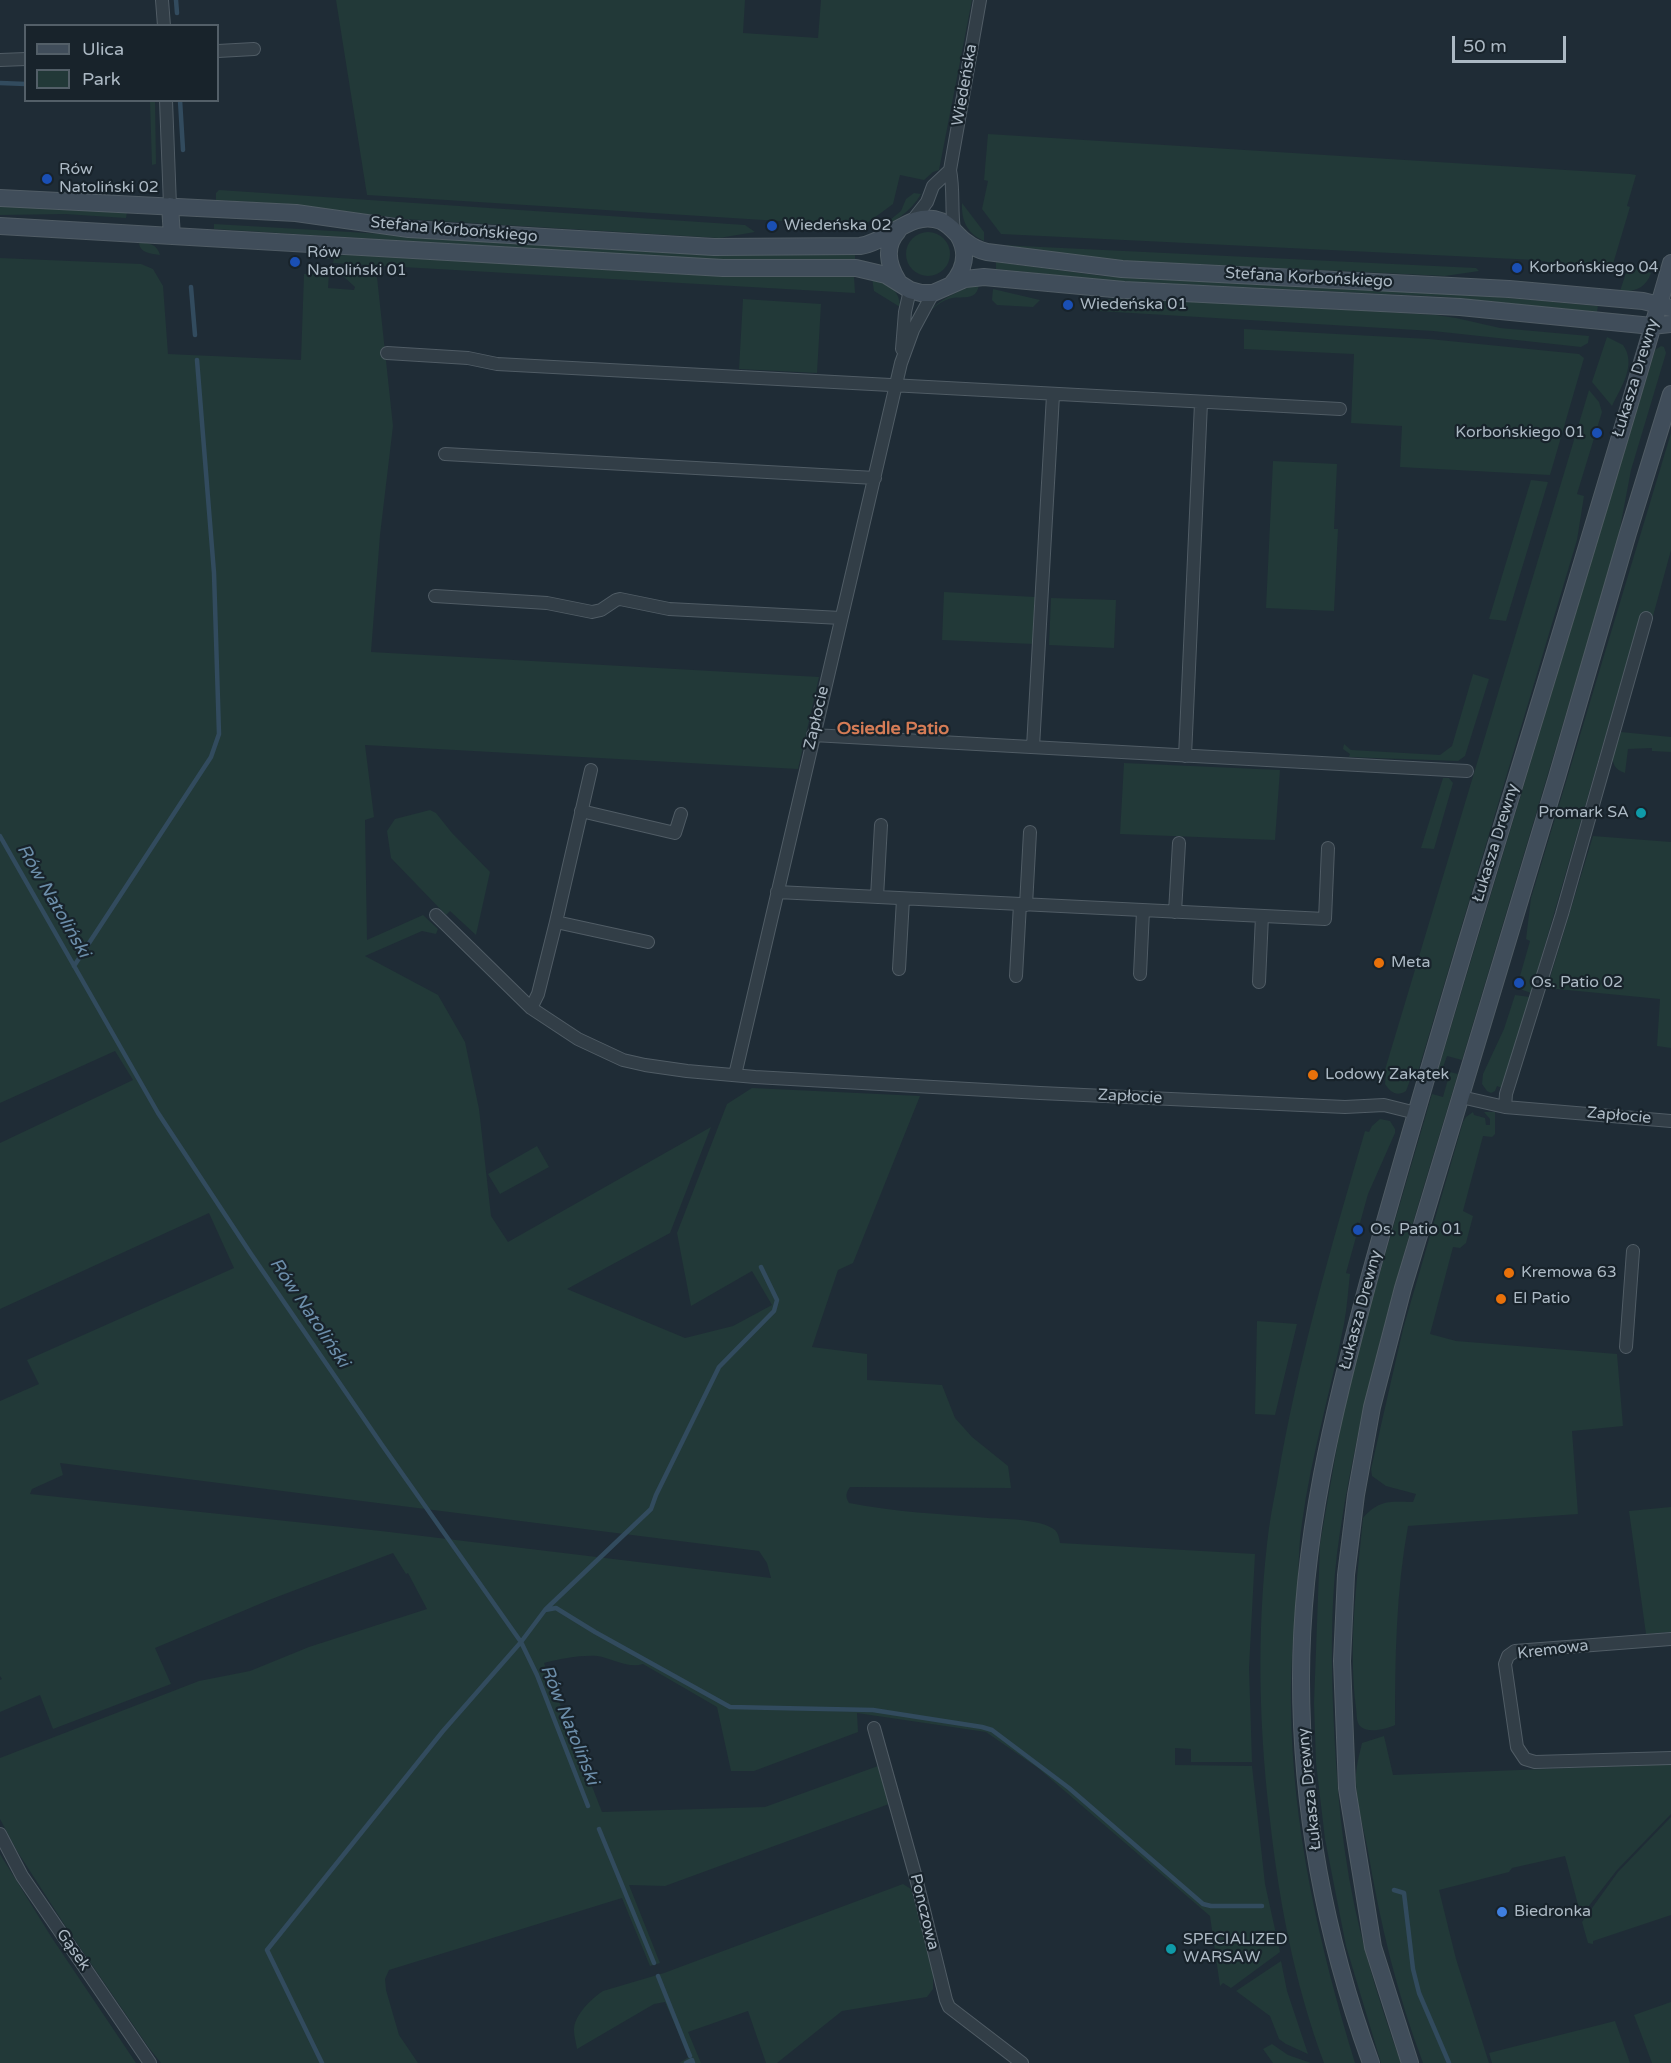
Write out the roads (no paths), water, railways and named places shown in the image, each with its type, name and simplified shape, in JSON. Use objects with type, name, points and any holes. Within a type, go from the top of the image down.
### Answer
[{"type":"main road","name":"Stefana Korbońskiego","points":[[0,198],[296,213],[410,229],[714,247],[860,246],[881,240],[907,224],[931,218],[940,220],[974,248],[987,252],[1122,269],[1480,286],[1665,306]]},
{"type":"main road","points":[[170,206],[172,236]]},
{"type":"main road","points":[[904,286],[891,271],[889,252],[895,235],[907,224]]},
{"type":"main road","name":"Stefana Korbońskiego","points":[[0,226],[723,268],[856,268],[873,271],[921,293],[933,293],[975,277],[1002,278],[1124,290],[1460,307],[1652,326],[1671,324]]},
{"type":"main road","points":[[950,286],[962,269],[964,259],[960,238],[954,230]]},
{"type":"main road","name":"Łukasza Drewny","points":[[1371,2063],[1347,1994],[1322,1892],[1310,1818],[1301,1678],[1314,1510],[1330,1428],[1416,1113],[1652,326],[1665,306],[1671,263]]},
{"type":"main road","points":[[1410,2063],[1373,1947],[1347,1788],[1342,1661],[1346,1575],[1356,1495],[1372,1407],[1403,1288],[1671,394]]},
{"type":"street","points":[[162,0],[164,24]]},
{"type":"street","name":"Wiedeńska","points":[[954,230],[950,170],[980,0]]},
{"type":"street","points":[[219,51],[254,49]]},
{"type":"street","points":[[0,60],[24,58]]},
{"type":"street","points":[[166,102],[170,206]]},
{"type":"street","points":[[907,224],[927,202],[933,186],[950,170]]},
{"type":"street","name":"Zapłocie","points":[[901,363],[904,286]]},
{"type":"street","name":"Zapłocie","points":[[735,1075],[901,363],[913,330],[933,293]]},
{"type":"street","points":[[387,353],[468,358],[497,364],[1340,409]]},
{"type":"street","points":[[1033,747],[1053,394]]},
{"type":"street","points":[[1185,756],[1201,403]]},
{"type":"street","points":[[445,454],[875,477]]},
{"type":"street","points":[[435,596],[538,602],[591,612],[601,610],[620,599],[669,609],[841,618]]},
{"type":"street","points":[[1505,1107],[1506,1094],[1562,914],[1646,618]]},
{"type":"street","points":[[813,735],[1467,771]]},
{"type":"street","points":[[531,1008],[538,994],[591,770]]},
{"type":"street","points":[[581,811],[675,833],[681,814]]},
{"type":"street","points":[[877,897],[881,825]]},
{"type":"street","points":[[1016,976],[1030,832]]},
{"type":"street","points":[[1175,912],[1179,843]]},
{"type":"street","points":[[777,892],[1325,919],[1328,848]]},
{"type":"street","points":[[899,969],[903,899]]},
{"type":"street","points":[[1140,974],[1143,910]]},
{"type":"street","name":"Zapłocie","points":[[436,915],[531,1008],[578,1039],[623,1060],[687,1071],[735,1075],[1040,1093],[1345,1107],[1384,1105],[1416,1113]]},
{"type":"street","points":[[1259,982],[1262,916]]},
{"type":"street","points":[[556,922],[648,942]]},
{"type":"street","name":"Zapłocie","points":[[1461,1097],[1505,1107],[1671,1121]]},
{"type":"street","points":[[1626,1347],[1633,1251]]},
{"type":"street","name":"Kremowa","points":[[1671,1639],[1515,1651],[1508,1656],[1505,1668],[1517,1747],[1525,1759],[1535,1762],[1671,1758]]},
{"type":"street","name":"Ponczowa","points":[[874,1728],[915,1874],[946,2000],[950,2007],[1022,2063]]},
{"type":"street","name":"Gąsek","points":[[0,1834],[22,1876],[150,2063]]},
{"type":"waterway","points":[[176,0],[177,13]]},
{"type":"waterway","points":[[0,83],[24,84]]},
{"type":"waterway","points":[[180,102],[183,150]]},
{"type":"waterway","points":[[191,287],[195,335]]},
{"type":"waterway","points":[[74,966],[211,757],[219,734],[214,573],[197,360]]},
{"type":"waterway","name":"Rów Natoliński","points":[[0,836],[158,1113],[382,1445],[521,1642],[537,1675],[588,1806]]},
{"type":"waterway","points":[[546,1609],[651,1509],[719,1367],[774,1311],[777,1300],[761,1267]]},
{"type":"waterway","points":[[322,2063],[267,1950],[443,1731],[521,1642],[545,1610],[556,1608],[730,1707],[873,1710],[992,1730],[1069,1788],[1203,1904],[1262,1906]]},
{"type":"waterway","name":"Rów Natoliński","points":[[599,1829],[654,1963]]},
{"type":"waterway","points":[[1394,1890],[1404,1893],[1413,1969],[1419,1993],[1449,2063]]},
{"type":"waterway","name":"Rów Natoliński","points":[[658,1976],[690,2056]]},
{"type":"waterway","name":"Rów Natoliński","points":[[686,2063],[692,2060],[693,2063]]},
{"type":"place","name":"Rów Natoliński 02","points":[[47,179]]},
{"type":"place","name":"Wiedeńska 02","points":[[772,226]]},
{"type":"place","name":"Rów Natoliński 01","points":[[295,262]]},
{"type":"place","name":"Korbońskiego 04","points":[[1517,268]]},
{"type":"place","name":"Wiedeńska 01","points":[[1068,305]]},
{"type":"place","name":"Korbońskiego 01","points":[[1597,433]]},
{"type":"place","name":"Promark SA","points":[[1641,813]]},
{"type":"place","name":"Meta","points":[[1379,963]]},
{"type":"place","name":"Os. Patio 02","points":[[1519,983]]},
{"type":"place","name":"Lodowy Zakątek","points":[[1313,1075]]},
{"type":"place","name":"Os. Patio 01","points":[[1358,1230]]},
{"type":"place","name":"Kremowa 63","points":[[1509,1273]]},
{"type":"place","name":"El Patio","points":[[1501,1299]]},
{"type":"place","name":"Biedronka","points":[[1502,1912]]},
{"type":"place","name":"SPECIALIZED WARSAW","points":[[1171,1949]]},
{"type":"district","name":"Osiedle Patio","points":[[893,729]]}]
